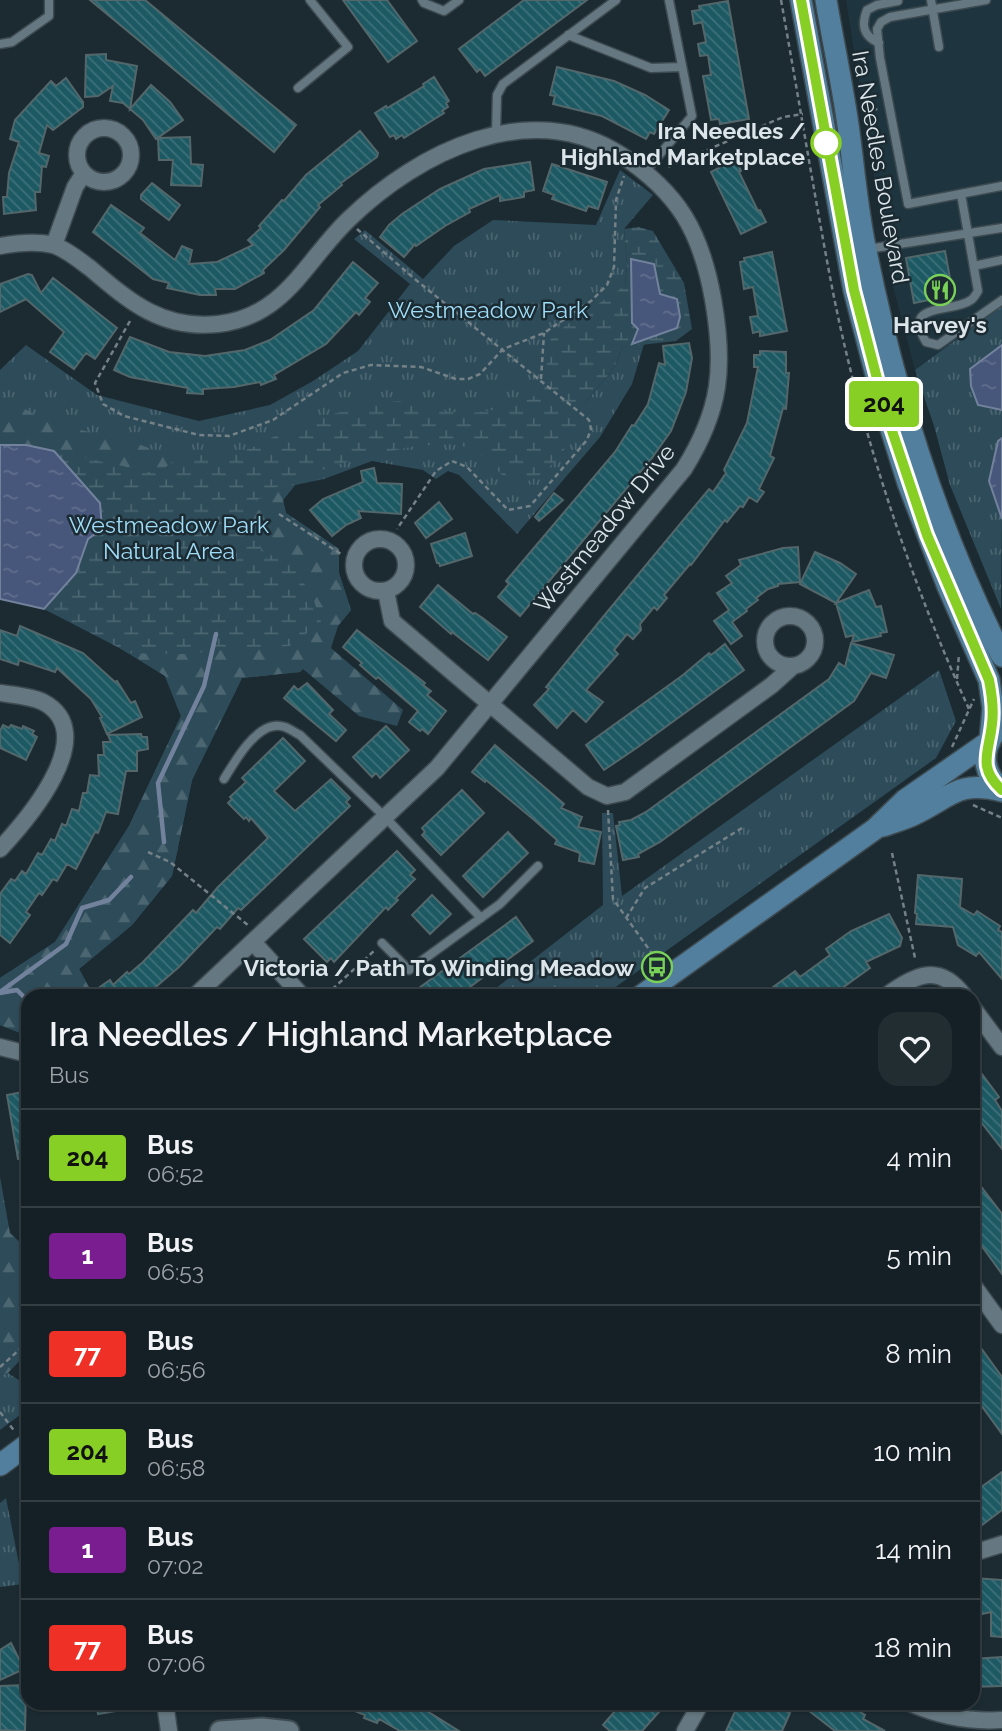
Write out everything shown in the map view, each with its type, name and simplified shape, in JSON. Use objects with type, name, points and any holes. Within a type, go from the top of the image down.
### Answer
[{"type":"main road","name":"Ira Needles Boulevard","points":[[801,0],[854,290],[886,413],[908,483],[947,587],[989,680],[996,733],[986,752],[987,768],[994,782],[1002,790]]},
{"type":"main road","name":"Ira Needles Boulevard","points":[[826,0],[865,250],[893,368],[929,486],[957,562],[1002,656]]},
{"type":"main road","points":[[650,989],[875,829],[905,800],[996,733]]},
{"type":"main road","points":[[875,829],[916,814],[946,794],[964,788],[982,786],[1002,790]]},
{"type":"main road","points":[[0,1465],[21,1449]]},
{"type":"street","name":"Westmeadow Drive","points":[[54,245],[82,262],[132,303],[151,314],[182,324],[234,321],[254,314],[287,293],[347,221],[376,195],[436,156],[466,142],[496,133],[526,130],[566,134],[606,145],[638,167],[682,209],[706,264],[719,335],[720,375],[712,413],[701,442],[684,469],[437,768],[254,936],[202,989]]},
{"type":"street","points":[[0,246],[29,243],[54,245],[75,187],[84,173]]},
{"type":"street","points":[[386,591],[392,621],[588,787],[607,796],[625,792],[772,685],[792,667]]},
{"type":"street","points":[[0,693],[41,700],[54,709],[66,733],[65,747],[57,769],[42,797],[22,826],[0,849]]},
{"type":"street","points":[[254,936],[296,989]]},
{"type":"street","points":[[896,989],[913,978],[932,975],[949,980],[957,989]]},
{"type":"street","points":[[980,1017],[1002,1047]]},
{"type":"street","points":[[0,1047],[21,1052]]},
{"type":"street","points":[[980,1295],[1002,1325]]},
{"type":"street","points":[[980,1551],[1002,1545]]},
{"type":"street","points":[[166,1710],[169,1731]]},
{"type":"street","points":[[685,1731],[697,1710]]},
{"type":"street","points":[[930,1710],[981,1721],[1002,1720]]},
{"type":"street","points":[[220,1731],[262,1728],[289,1731]]},
{"type":"lane","points":[[0,44],[12,42],[49,16],[49,0]]},
{"type":"lane","points":[[298,88],[348,47],[310,0]]},
{"type":"lane","points":[[422,0],[444,11],[459,0]]},
{"type":"lane","points":[[496,133],[497,95],[503,84],[616,0]]},
{"type":"lane","points":[[638,167],[692,117],[669,0]]},
{"type":"lane","points":[[931,0],[939,47]]},
{"type":"lane","points":[[986,0],[890,17],[881,22],[877,29],[908,204],[1002,186]]},
{"type":"lane","points":[[879,43],[869,38],[863,18],[867,10],[877,5],[898,1]]},
{"type":"lane","points":[[568,35],[651,68],[682,67]]},
{"type":"lane","points":[[961,194],[978,291],[971,301],[925,313],[920,319],[919,328],[926,342],[939,345],[1002,300]]},
{"type":"lane","points":[[865,250],[1002,228]]},
{"type":"lane","points":[[974,266],[1002,260]]},
{"type":"lane","points":[[224,779],[240,752],[263,730],[273,726],[285,727],[300,735],[385,817],[481,918]]},
{"type":"lane","points":[[382,943],[409,970],[500,904],[538,866]]},
{"type":"path","points":[[857,113],[889,107]]},
{"type":"path","points":[[668,167],[783,117],[809,113]]},
{"type":"path","points":[[130,321],[95,383],[103,404],[124,416],[199,435],[229,436],[273,420],[343,373],[371,365],[421,367],[456,379],[468,379],[480,374],[503,349],[544,333],[591,301],[607,285],[614,267],[616,200],[623,177],[638,167]]},
{"type":"path","points":[[347,221],[589,420],[591,429],[587,440],[530,506],[508,510],[467,467],[452,461],[436,471],[397,529]]},
{"type":"path","points":[[541,380],[544,333]]},
{"type":"path","points":[[279,514],[341,554]]},
{"type":"path","points":[[950,667],[969,709]]},
{"type":"path","points":[[947,757],[975,696]]},
{"type":"path","points":[[967,802],[1002,818]]},
{"type":"path","points":[[608,810],[612,899],[668,976]]},
{"type":"path","points":[[626,918],[645,888],[742,828]]},
{"type":"path","points":[[148,852],[170,862],[254,936]]},
{"type":"path","points":[[892,853],[915,958]]},
{"type":"path","points":[[332,989],[382,943]]},
{"type":"path","points":[[0,1367],[21,1348]]},
{"type":"path","points":[[0,1412],[21,1439]]},
{"type":"shaded area","points":[[846,0],[1002,0],[1002,306],[915,370],[889,271]]},
{"type":"green space","name":"Westmeadow Park Natural Area","points":[[620,170],[653,195],[624,229],[627,263],[625,286],[605,302],[585,403],[614,368],[623,347],[644,344],[632,384],[600,437],[517,534],[459,475],[448,471],[436,479],[423,470],[372,461],[324,479],[295,485],[283,500],[286,513],[339,549],[339,573],[351,610],[300,672],[242,678],[192,780],[172,876],[132,925],[79,969],[90,989],[21,989],[21,1033],[0,1025],[0,978],[55,942],[129,826],[181,716],[165,676],[103,638],[44,609],[0,599],[0,370],[26,345],[97,395],[199,421],[270,405],[358,351],[410,284],[354,239],[365,230],[423,279],[454,246],[493,220],[596,225]]},
{"type":"green space","points":[[638,227],[653,231],[684,283],[692,329],[676,341],[623,347],[614,368],[585,403],[574,434],[558,459],[536,478],[528,481],[503,476],[474,448],[448,444],[415,446],[355,459],[286,482],[248,507],[261,551],[293,564],[314,601],[321,622],[290,646],[238,648],[189,654],[129,653],[44,609],[76,573],[100,503],[54,451],[158,474],[179,459],[244,450],[302,424],[375,405],[410,401],[441,410],[468,413],[507,407],[544,391],[549,341],[565,326],[625,286],[627,263],[624,229]],"holes":[[[677,299],[680,316],[677,328],[633,344],[638,329]]]},
{"type":"green space","points":[[1002,306],[1002,345],[970,369],[978,405],[1002,410],[1002,438],[998,441],[989,481],[1002,519],[1001,609],[950,485],[915,370]]},
{"type":"green space","points":[[0,394],[47,422],[136,443],[176,459],[158,474],[26,445],[0,445]]},
{"type":"green space","points":[[286,482],[295,485],[283,500],[286,513],[339,549],[339,573],[351,610],[338,626],[331,648],[403,710],[397,726],[359,716],[303,669],[300,672],[242,678],[192,780],[172,876],[132,925],[79,969],[90,989],[21,989],[21,1033],[0,1025],[0,978],[55,942],[129,826],[181,716],[165,676],[129,653],[189,654],[238,648],[293,564],[261,551],[248,508]]},
{"type":"green space","points":[[939,670],[956,721],[936,758],[613,989],[495,989],[603,905],[602,813],[613,813],[622,896]]},
{"type":"green space","points":[[0,1177],[10,1233],[21,1243],[21,1359],[8,1373],[0,1375]]},
{"type":"green space","points":[[8,1373],[21,1379],[21,1414],[0,1430],[0,1375]]},
{"type":"green space","points":[[6,1498],[21,1584],[0,1587],[0,1503]]},
{"type":"water","points":[[631,259],[654,264],[660,294],[677,299],[680,317],[677,328],[632,344],[638,329],[632,323]]},
{"type":"water","points":[[1002,345],[1002,410],[978,405],[971,386],[970,369]]},
{"type":"water","points":[[1002,438],[1002,519],[989,481],[998,441]]},
{"type":"water","points":[[0,445],[26,445],[54,451],[100,503],[102,529],[88,539],[76,573],[44,609],[0,599]]},
{"type":"building","points":[[90,0],[145,0],[296,125],[274,152]]},
{"type":"building","points":[[343,0],[387,0],[417,41],[388,62]]},
{"type":"building","points":[[524,0],[587,0],[485,76],[480,69],[477,72],[459,49]]},
{"type":"building","points":[[728,1],[749,119],[720,124],[719,119],[711,120],[703,76],[711,75],[708,55],[700,56],[698,44],[706,42],[702,22],[694,24],[692,11],[700,10],[699,6]]},
{"type":"building","points":[[106,54],[106,60],[137,66],[130,109],[123,103],[110,101],[113,86],[98,96],[85,97],[86,55]]},
{"type":"building","points":[[557,67],[614,81],[669,110],[654,134],[650,132],[646,139],[602,116],[553,104],[555,96],[550,95]]},
{"type":"building","points":[[434,77],[449,101],[446,103],[448,107],[442,111],[444,113],[404,138],[402,135],[396,139],[394,135],[390,137],[375,113],[424,86],[423,84]]},
{"type":"building","points":[[66,78],[83,102],[83,107],[53,130],[47,125],[39,153],[49,156],[46,167],[42,166],[40,192],[35,192],[36,210],[4,214],[3,197],[7,197],[9,173],[19,142],[10,139],[15,120],[51,81],[56,86]]},
{"type":"building","points":[[151,85],[170,102],[183,120],[156,139],[143,120],[130,109]]},
{"type":"building","points":[[360,131],[378,153],[377,157],[341,183],[342,185],[318,205],[320,207],[284,250],[263,270],[264,273],[235,289],[215,289],[216,295],[200,295],[167,288],[169,283],[153,279],[93,232],[111,205],[144,228],[140,233],[175,260],[182,246],[192,250],[189,264],[217,262],[253,245],[248,240],[261,228],[259,226],[282,200],[284,201],[306,175]]},
{"type":"building","points":[[190,137],[191,164],[203,165],[201,186],[171,185],[173,160],[159,160],[158,138]]},
{"type":"building","points":[[736,159],[741,171],[739,172],[766,222],[741,234],[711,172]]},
{"type":"building","points":[[530,162],[534,190],[524,192],[524,197],[500,201],[500,195],[469,209],[470,212],[416,246],[415,244],[404,257],[380,237],[402,214],[440,189],[484,169]]},
{"type":"building","points":[[552,164],[607,182],[598,209],[588,206],[586,211],[552,199],[554,195],[543,191]]},
{"type":"building","points":[[152,183],[180,205],[169,220],[141,199],[141,195]]},
{"type":"building","points":[[945,251],[953,295],[914,303],[906,258]]},
{"type":"building","points":[[772,252],[787,331],[760,336],[760,331],[753,333],[750,317],[758,316],[753,287],[744,289],[740,262],[745,261],[744,258]]},
{"type":"building","points":[[353,262],[378,283],[365,298],[370,302],[359,315],[356,312],[326,344],[274,375],[276,379],[261,385],[260,382],[203,389],[203,394],[187,393],[188,388],[130,377],[114,370],[130,337],[169,352],[205,356],[245,350],[270,340],[314,310]]},
{"type":"building","points":[[32,275],[41,293],[53,278],[117,328],[95,359],[86,353],[74,369],[50,352],[64,332],[26,299],[0,312],[0,284]]},
{"type":"building","points":[[689,343],[692,358],[686,392],[671,431],[652,458],[520,616],[498,597],[509,584],[506,581],[615,452],[632,425],[634,426],[648,404],[659,363],[665,365],[663,346]]},
{"type":"building","points":[[760,351],[786,352],[786,373],[789,373],[786,409],[783,408],[770,456],[774,458],[759,489],[764,492],[757,502],[749,497],[743,507],[740,506],[727,522],[725,520],[664,595],[667,598],[657,610],[654,607],[640,624],[641,630],[633,639],[627,634],[614,650],[618,654],[586,690],[603,702],[586,722],[573,710],[557,728],[534,705],[603,617],[709,489],[713,492],[726,473],[724,470],[747,423],[758,367],[754,367],[754,355],[760,355]]},
{"type":"building","points":[[374,468],[377,483],[402,484],[401,514],[358,511],[361,518],[332,536],[310,510],[323,499],[363,482],[361,471]]},
{"type":"building","points":[[554,493],[563,500],[539,521],[535,517]]},
{"type":"building","points":[[439,502],[452,519],[426,538],[415,523]]},
{"type":"building","points":[[465,533],[472,556],[440,566],[431,544]]},
{"type":"building","points":[[798,547],[800,582],[778,584],[756,598],[758,600],[732,622],[742,636],[731,644],[714,621],[729,610],[717,593],[732,583],[726,576],[741,565],[739,560],[783,548]]},
{"type":"building","points":[[815,552],[840,563],[856,574],[836,603],[800,584]]},
{"type":"building","points":[[438,585],[507,637],[488,660],[452,632],[451,634],[420,607]]},
{"type":"building","points":[[869,590],[876,607],[881,606],[887,632],[880,633],[881,636],[852,642],[854,635],[846,637],[836,603]]},
{"type":"building","points":[[20,626],[83,653],[117,681],[131,703],[135,701],[142,717],[107,734],[100,718],[102,717],[91,699],[57,668],[55,672],[19,660],[18,665],[0,659],[0,630],[17,636]]},
{"type":"building","points":[[357,630],[425,683],[423,685],[431,691],[427,695],[446,711],[428,734],[409,722],[418,711],[378,677],[376,679],[343,647]]},
{"type":"building","points":[[851,643],[894,655],[886,678],[871,673],[854,701],[660,842],[638,854],[639,857],[623,860],[616,826],[620,825],[619,822],[631,820],[646,812],[829,679],[839,663],[845,667]]},
{"type":"building","points":[[725,644],[744,670],[604,770],[586,745],[709,653],[711,655]]},
{"type":"building","points":[[307,683],[333,710],[329,714],[346,730],[336,741],[284,698],[294,686],[298,690]]},
{"type":"building","points":[[3,725],[22,729],[23,726],[34,731],[32,734],[37,737],[26,760],[0,748],[0,731]]},
{"type":"building","points":[[386,726],[409,750],[380,778],[376,773],[372,777],[353,757]]},
{"type":"building","points":[[141,734],[142,737],[147,737],[148,749],[137,751],[137,771],[126,771],[118,814],[106,812],[98,833],[95,832],[76,869],[67,864],[57,881],[53,879],[42,895],[39,893],[26,912],[30,915],[10,943],[0,935],[0,894],[11,879],[15,881],[22,871],[26,874],[38,853],[42,855],[51,839],[55,841],[62,824],[66,826],[72,809],[79,811],[83,793],[87,793],[90,775],[99,776],[98,755],[104,755],[103,742],[111,742],[108,735]]},
{"type":"building","points":[[283,738],[305,761],[274,791],[295,811],[331,779],[350,798],[346,802],[350,806],[153,989],[97,989],[110,980],[113,985],[143,962],[193,910],[196,913],[218,887],[268,838],[251,818],[249,821],[246,817],[244,819],[228,803],[232,799],[230,797],[246,782],[242,778]]},
{"type":"building","points":[[495,745],[564,804],[561,808],[582,817],[578,827],[601,832],[594,864],[579,861],[580,853],[555,844],[557,840],[533,819],[486,780],[485,782],[472,772]]},
{"type":"building","points":[[462,790],[484,813],[441,855],[422,835],[425,832],[422,828]]},
{"type":"building","points":[[508,832],[528,853],[483,897],[463,876]]},
{"type":"building","points":[[397,851],[415,870],[410,875],[415,879],[396,898],[398,900],[388,910],[386,907],[334,962],[331,958],[327,962],[304,939]]},
{"type":"building","points":[[918,875],[962,879],[960,907],[974,915],[977,911],[1000,926],[998,930],[1002,932],[1002,979],[979,952],[976,956],[958,945],[953,927],[916,924]]},
{"type":"building","points":[[432,895],[451,914],[430,934],[412,915]]},
{"type":"building","points":[[889,914],[902,938],[900,946],[866,962],[870,968],[841,989],[771,989],[795,971],[800,977],[830,955],[826,949],[851,931]]},
{"type":"building","points":[[516,917],[533,941],[468,989],[418,989]]},
{"type":"building","points":[[980,1071],[999,1097],[995,1100],[1002,1111],[1002,1149],[980,1121]]},
{"type":"building","points":[[21,1092],[21,1158],[18,1159],[7,1095]]},
{"type":"building","points":[[980,1185],[1002,1214],[1002,1274],[980,1244]]},
{"type":"building","points":[[980,1347],[1002,1377],[1002,1434],[980,1404]]},
{"type":"building","points":[[1002,1472],[1002,1510],[982,1525],[980,1522],[980,1488]]},
{"type":"building","points":[[980,1578],[1002,1580],[1002,1637],[991,1636],[991,1612],[980,1614]]},
{"type":"building","points":[[11,1643],[21,1663],[21,1670],[0,1680],[0,1650]]},
{"type":"building","points":[[1002,1657],[1002,1686],[980,1687],[980,1659]]},
{"type":"building","points":[[21,1685],[21,1710],[25,1710],[25,1731],[0,1730],[0,1686]]},
{"type":"building","points":[[97,1710],[122,1710],[98,1714]]},
{"type":"building","points":[[352,1710],[425,1710],[459,1731],[400,1731],[379,1719],[377,1723],[364,1718],[365,1715]]},
{"type":"building","points":[[616,1710],[661,1710],[642,1731],[610,1731],[603,1725]]},
{"type":"building","points":[[736,1710],[783,1710],[790,1713],[782,1731],[726,1731]]},
{"type":"building","points":[[808,1710],[857,1710],[865,1715],[863,1719],[885,1731],[835,1731]]},
{"type":"waterway","points":[[164,842],[158,783],[204,686],[216,634]]},
{"type":"waterway","points":[[0,992],[66,944],[82,908],[109,900],[131,877]]},
{"type":"waterway","points":[[0,993],[17,990],[21,994]]},
{"type":"bus line","name":"204","points":[[801,0],[854,290],[886,413],[908,483],[947,587],[989,680],[993,722],[985,760],[989,776],[1002,790]]},
{"type":"place","name":"Ira Needles / Highland Marketplace","points":[[826,143]]},
{"type":"place","name":"Harvey's","points":[[940,290]]},
{"type":"place","name":"Victoria / Path To Winding Meadow","points":[[657,967]]},
{"type":"park label","name":"Westmeadow Park","points":[[488,309]]}]
